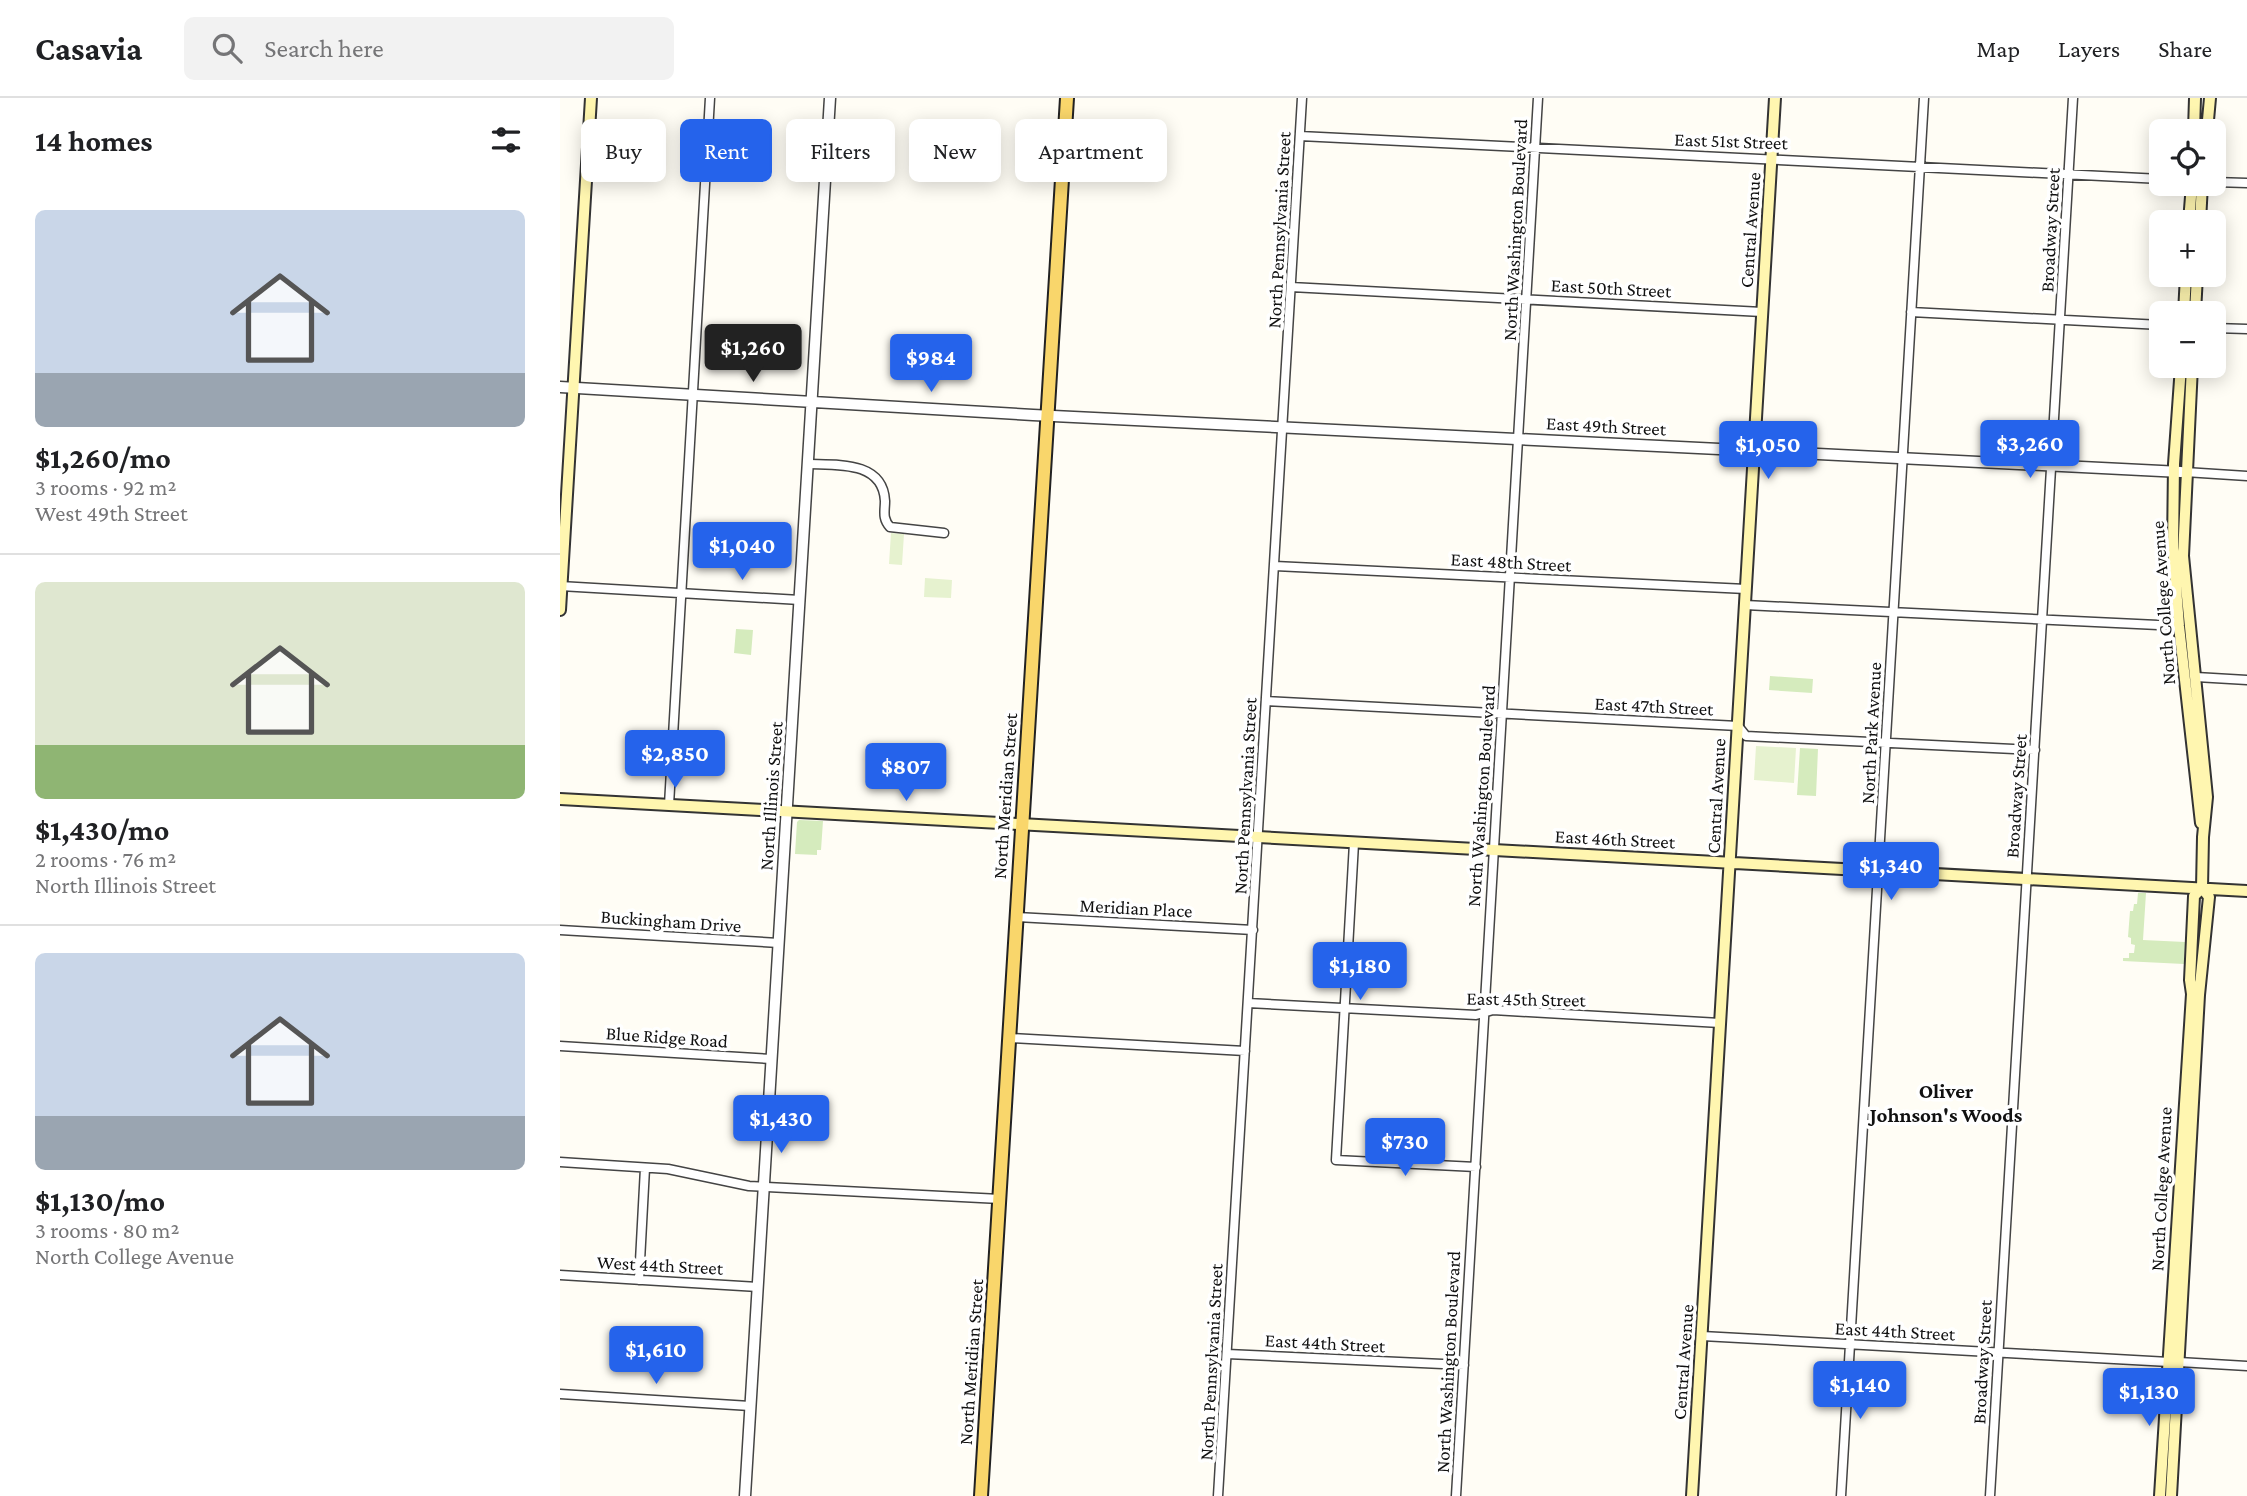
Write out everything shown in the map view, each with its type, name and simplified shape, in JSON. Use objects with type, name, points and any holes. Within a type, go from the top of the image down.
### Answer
[{"type":"main road","points":[[560,610],[591,98]]},
{"type":"main road","name":"North Meridian Street","points":[[981,1496],[1067,98]]},
{"type":"main road","name":"Central Avenue","points":[[1692,1496],[1775,98]]},
{"type":"main road","points":[[2194,119],[2195,98]]},
{"type":"main road","points":[[2208,119],[2210,98]]},
{"type":"main road","name":"North College Avenue","points":[[2160,1496],[2174,1362],[2199,995],[2209,897],[2202,888],[2207,797],[2183,556],[2181,378]]},
{"type":"main road","name":"North College Avenue","points":[[2191,378],[2173,548],[2203,837]]},
{"type":"main road","name":"East 46th Street","points":[[560,799],[2247,891]]},
{"type":"main road","name":"North College Avenue","points":[[2171,1496],[2174,1362]]},
{"type":"street","points":[[669,805],[710,98]]},
{"type":"street","name":"North Illinois Street","points":[[745,1496],[830,98]]},
{"type":"street","name":"North Pennsylvania Street","points":[[1218,1496],[1302,98]]},
{"type":"street","name":"North Washington Boulevard","points":[[1456,1496],[1538,98]]},
{"type":"street","name":"North Park Avenue","points":[[1842,1496],[1924,98]]},
{"type":"street","name":"Broadway Street","points":[[1990,1496],[2073,98]]},
{"type":"street","name":"East 51st Street","points":[[1300,136],[2149,178]]},
{"type":"street","points":[[2226,182],[2247,183]]},
{"type":"street","name":"East 50th Street","points":[[1291,287],[1762,312]]},
{"type":"street","points":[[1911,312],[2149,324]]},
{"type":"street","points":[[2226,328],[2247,329]]},
{"type":"street","name":"East 49th Street","points":[[560,387],[1047,416],[2247,476]]},
{"type":"street","points":[[809,464],[862,468],[877,479],[882,488],[884,519],[890,527],[944,533]]},
{"type":"street","name":"East 48th Street","points":[[1275,566],[1746,589]]},
{"type":"street","points":[[561,586],[800,600]]},
{"type":"street","points":[[1745,605],[2179,626]]},
{"type":"street","points":[[2196,677],[2247,680]]},
{"type":"street","name":"East 47th Street","points":[[1266,701],[1738,726],[1746,736],[2035,750]]},
{"type":"street","points":[[1354,843],[1336,1160],[1476,1167]]},
{"type":"street","name":"Meridian Place","points":[[1017,917],[1253,930]]},
{"type":"street","name":"Buckingham Drive","points":[[560,930],[779,943]]},
{"type":"street","name":"East 45th Street","points":[[1248,1003],[1476,1015],[1493,1010],[1720,1023]]},
{"type":"street","points":[[1010,1038],[1245,1051]]},
{"type":"street","name":"Blue Ridge Road","points":[[560,1046],[772,1059]]},
{"type":"street","points":[[560,1162],[678,1171],[739,1184],[1000,1199]]},
{"type":"street","points":[[639,1280],[645,1168]]},
{"type":"street","name":"West 44th Street","points":[[560,1275],[758,1287]]},
{"type":"street","name":"East 44th Street","points":[[1702,1336],[2247,1366]]},
{"type":"street","name":"East 44th Street","points":[[1227,1354],[1464,1365]]},
{"type":"street","points":[[560,1394],[750,1406]]},
{"type":"green space","points":[[891,533],[904,534],[902,565],[889,564]]},
{"type":"green space","points":[[925,578],[952,580],[951,598],[924,597]]},
{"type":"green space","points":[[736,629],[753,630],[751,655],[734,653]]},
{"type":"green space","points":[[1770,676],[1813,679],[1812,693],[1769,690]]},
{"type":"green space","points":[[1756,746],[1796,748],[1794,783],[1754,780]]},
{"type":"green space","points":[[1800,748],[1818,749],[1816,796],[1797,795]]},
{"type":"green space","points":[[799,820],[823,821],[821,850],[817,850],[817,855],[795,854]]},
{"type":"green space","points":[[2138,893],[2146,893],[2143,940],[2185,942],[2184,964],[2123,961],[2123,958],[2129,958],[2129,953],[2134,953],[2135,945],[2131,944],[2131,938],[2128,937],[2130,911],[2133,911],[2134,904],[2137,904]]},
{"type":"district","name":"Oliver Johnson's Woods","points":[[1946,1103]]}]
